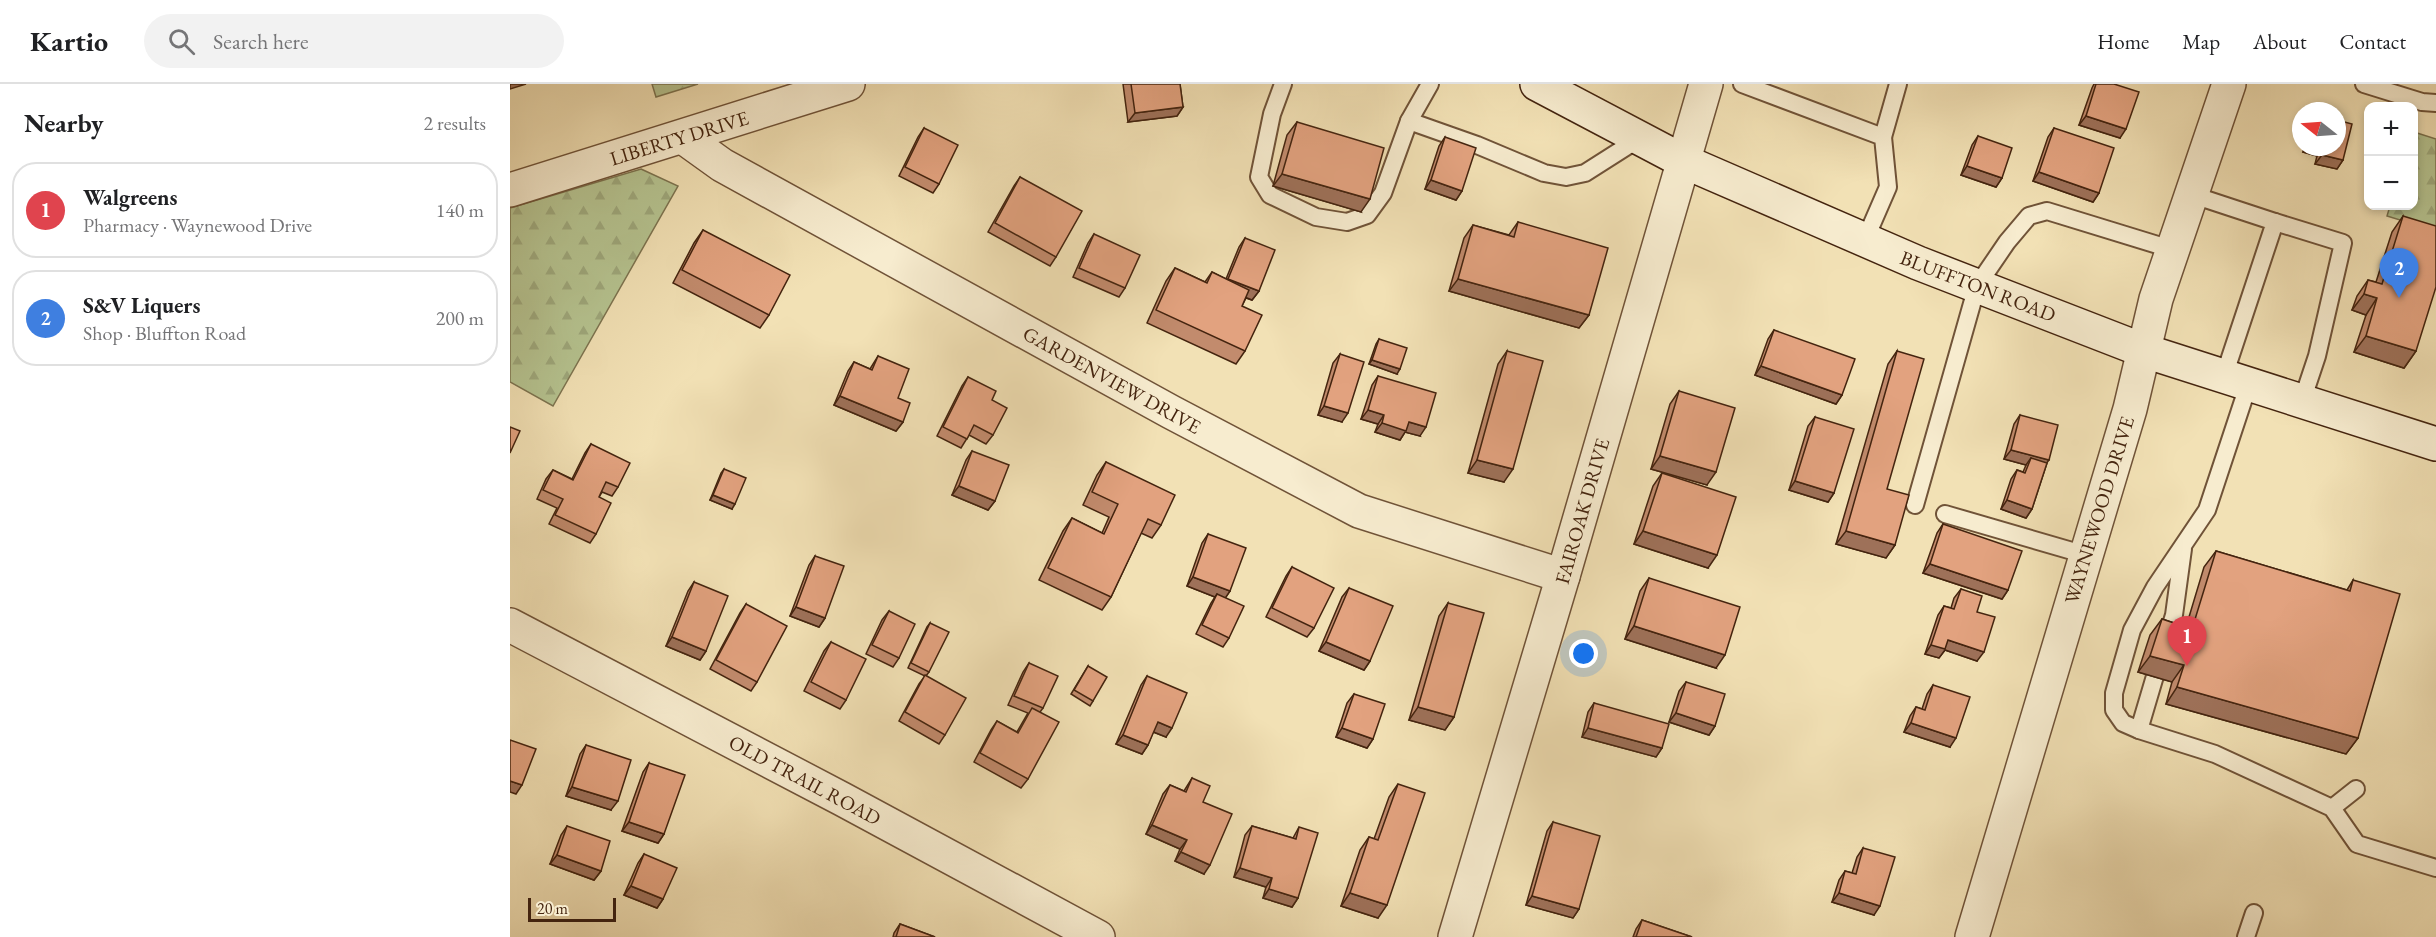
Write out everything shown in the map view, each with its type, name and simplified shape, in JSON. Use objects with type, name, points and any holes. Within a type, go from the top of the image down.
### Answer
[{"type":"street","name":"LIBERTY DRIVE","points":[[510,190],[848,84]]},
{"type":"street","name":"BLUFFTON ROAD","points":[[1537,84],[1683,161],[1977,286],[2145,351],[2436,444]]},
{"type":"street","name":"FAIROAK DRIVE","points":[[1455,937],[1706,84]]},
{"type":"street","name":"WAYNEWOOD DRIVE","points":[[1972,937],[2145,351],[2156,299],[2229,84]]},
{"type":"street","name":"GARDENVIEW DRIVE","points":[[683,137],[732,171],[1171,412],[1359,511],[1563,576]]},
{"type":"street","name":"OLD TRAIL ROAD","points":[[510,624],[1098,937]]},
{"type":"lane","points":[[1283,84],[1272,114],[1259,177],[1270,195],[1316,217],[1347,222],[1367,215],[1383,192],[1409,121],[1430,84]]},
{"type":"lane","points":[[1742,84],[1882,137]]},
{"type":"lane","points":[[1865,240],[1888,187],[1882,137],[1898,84]]},
{"type":"lane","points":[[2364,84],[2422,102],[2436,103]]},
{"type":"lane","points":[[1409,121],[1544,172],[1566,177],[1585,173],[1640,138]]},
{"type":"lane","points":[[2193,195],[2343,243],[2317,356],[2302,401]]},
{"type":"lane","points":[[1915,505],[1977,286],[2007,242],[2029,216],[2047,211],[2174,249]]},
{"type":"lane","points":[[2275,222],[2207,510],[2155,587],[2132,630],[2114,693],[2115,710],[2122,723],[2215,753],[2332,808],[2357,844],[2436,868]]},
{"type":"lane","points":[[1945,514],[2086,555]]},
{"type":"lane","points":[[2166,641],[2174,615],[2183,545]]},
{"type":"lane","points":[[2139,730],[2155,676]]},
{"type":"lane","points":[[2332,808],[2356,789]]},
{"type":"lane","points":[[2246,937],[2254,913]]},
{"type":"green space","points":[[652,84],[698,84],[656,97]]},
{"type":"green space","points":[[2418,133],[2436,139],[2436,231],[2387,216],[2389,210],[2418,210]]},
{"type":"green space","points":[[641,169],[678,186],[553,406],[510,382],[510,208]]},
{"type":"building","points":[[1131,84],[1180,84],[1183,107],[1135,113]]},
{"type":"building","points":[[2096,84],[2114,84],[2139,92],[2126,129],[2086,116]]},
{"type":"building","points":[[1297,122],[1384,148],[1370,199],[1282,174]]},
{"type":"building","points":[[2346,122],[2352,124],[2346,148]]},
{"type":"building","points":[[924,128],[958,145],[939,184],[905,167]]},
{"type":"building","points":[[2054,128],[2114,148],[2099,193],[2039,172]]},
{"type":"building","points":[[1978,136],[2012,148],[2002,178],[1967,166]]},
{"type":"building","points":[[1445,137],[1476,148],[1462,191],[1431,180]]},
{"type":"building","points":[[2326,156],[2344,156],[2343,160]]},
{"type":"building","points":[[1020,177],[1082,211],[1056,257],[995,223]]},
{"type":"building","points":[[2403,216],[2436,226],[2436,287],[2416,351],[2366,336],[2377,298],[2364,294],[2368,280],[2382,284]]},
{"type":"building","points":[[1518,222],[1608,248],[1589,315],[1458,279],[1473,225],[1514,237]]},
{"type":"building","points":[[703,230],[790,275],[769,315],[682,270]]},
{"type":"building","points":[[1094,234],[1140,255],[1125,288],[1079,268]]},
{"type":"building","points":[[1245,238],[1275,250],[1259,291],[1228,279]]},
{"type":"building","points":[[1175,268],[1207,283],[1212,272],[1249,290],[1242,306],[1262,315],[1245,351],[1156,310]]},
{"type":"building","points":[[1774,330],[1855,359],[1842,395],[1761,366]]},
{"type":"building","points":[[1379,339],[1407,348],[1400,369],[1372,360]]},
{"type":"building","points":[[1507,351],[1543,361],[1513,469],[1477,460]]},
{"type":"building","points":[[1897,351],[1924,359],[1887,489],[1909,495],[1895,545],[1846,531]]},
{"type":"building","points":[[1340,354],[1364,362],[1348,413],[1324,406]]},
{"type":"building","points":[[878,356],[909,369],[898,398],[910,403],[903,422],[840,396],[854,362],[872,370]]},
{"type":"building","points":[[1378,376],[1436,393],[1426,427],[1409,422],[1406,431],[1382,423],[1384,415],[1368,410]]},
{"type":"building","points":[[968,377],[996,391],[992,400],[1007,408],[993,435],[974,425],[967,439],[943,427]]},
{"type":"building","points":[[1679,391],[1735,408],[1716,472],[1660,456]]},
{"type":"building","points":[[2020,415],[2058,425],[2049,460],[2011,450]]},
{"type":"building","points":[[1815,417],[1854,429],[1834,493],[1795,481]]},
{"type":"building","points":[[510,427],[520,431],[510,453]]},
{"type":"building","points":[[591,444],[630,463],[618,487],[606,482],[599,497],[611,503],[596,534],[555,515],[563,499],[543,490],[553,470],[573,480]]},
{"type":"building","points":[[972,451],[1009,465],[995,501],[959,486]]},
{"type":"building","points":[[2031,458],[2047,463],[2032,509],[2007,500],[2017,470],[2025,473]]},
{"type":"building","points":[[1106,462],[1175,495],[1161,525],[1148,519],[1111,597],[1048,568],[1072,518],[1104,534],[1118,504],[1092,492]]},
{"type":"building","points":[[724,469],[746,478],[735,504],[713,495]]},
{"type":"building","points":[[1662,473],[1736,497],[1717,555],[1643,531]]},
{"type":"building","points":[[1943,524],[2022,551],[2008,590],[1930,564]]},
{"type":"building","points":[[1208,534],[1246,548],[1230,591],[1193,577]]},
{"type":"building","points":[[2216,551],[2350,591],[2353,580],[2400,594],[2358,738],[2177,687],[2184,665],[2150,656],[2162,619],[2192,629]]},
{"type":"building","points":[[815,556],[844,566],[825,618],[796,607]]},
{"type":"building","points":[[1292,567],[1334,588],[1314,628],[1272,608]]},
{"type":"building","points":[[1649,578],[1740,607],[1725,655],[1634,626]]},
{"type":"building","points":[[694,582],[728,596],[706,651],[672,637]]},
{"type":"building","points":[[1349,588],[1393,606],[1370,661],[1326,642]]},
{"type":"building","points":[[1961,589],[1982,596],[1977,612],[1995,617],[1984,652],[1948,640],[1945,649],[1931,645],[1944,606],[1954,609]]},
{"type":"building","points":[[1217,594],[1244,606],[1229,638],[1202,625]]},
{"type":"building","points":[[1448,603],[1484,613],[1454,717],[1418,707]]},
{"type":"building","points":[[746,604],[787,626],[757,682],[716,660]]},
{"type":"building","points":[[889,611],[915,624],[899,658],[872,645]]},
{"type":"building","points":[[930,623],[949,632],[929,672],[911,663]]},
{"type":"building","points":[[831,642],[866,659],[846,700],[811,682]]},
{"type":"building","points":[[1029,663],[1058,676],[1043,708],[1014,696]]},
{"type":"building","points":[[1088,666],[1107,677],[1093,701],[1074,690]]},
{"type":"building","points":[[925,675],[966,698],[945,735],[905,712]]},
{"type":"building","points":[[1147,676],[1187,693],[1172,728],[1158,722],[1148,745],[1123,735]]},
{"type":"building","points":[[1686,682],[1725,694],[1715,726],[1676,713]]},
{"type":"building","points":[[1933,685],[1970,697],[1956,738],[1911,723],[1916,707],[1925,710]]},
{"type":"building","points":[[1354,694],[1385,704],[1373,739],[1342,728]]},
{"type":"building","points":[[1594,703],[1669,724],[1662,748],[1588,728]]},
{"type":"building","points":[[1032,708],[1059,722],[1028,779],[980,753],[997,721],[1018,733]]},
{"type":"building","points":[[510,740],[536,749],[522,785],[510,781]]},
{"type":"building","points":[[586,745],[631,760],[618,801],[572,787]]},
{"type":"building","points":[[649,763],[685,775],[664,834],[629,822]]},
{"type":"building","points":[[1192,778],[1210,786],[1203,802],[1232,814],[1210,865],[1181,852],[1187,840],[1152,825],[1170,785],[1186,792]]},
{"type":"building","points":[[1398,784],[1425,793],[1387,905],[1350,893],[1369,837],[1378,840]]},
{"type":"building","points":[[1553,822],[1600,836],[1579,909],[1532,896]]},
{"type":"building","points":[[567,826],[610,841],[601,871],[557,855]]},
{"type":"building","points":[[1252,826],[1296,839],[1299,827],[1318,833],[1298,898],[1269,889],[1272,878],[1240,868]]},
{"type":"building","points":[[1863,848],[1895,857],[1880,906],[1839,893],[1845,871],[1856,874]]},
{"type":"building","points":[[644,854],[677,868],[663,899],[631,886]]},
{"type":"building","points":[[1642,920],[1692,937],[1636,937]]},
{"type":"building","points":[[900,924],[935,937],[896,937]]},
{"type":"place","name":"S&V Liquers","points":[[2399,298]]},
{"type":"place","name":"Walgreens","points":[[2187,666]]}]
